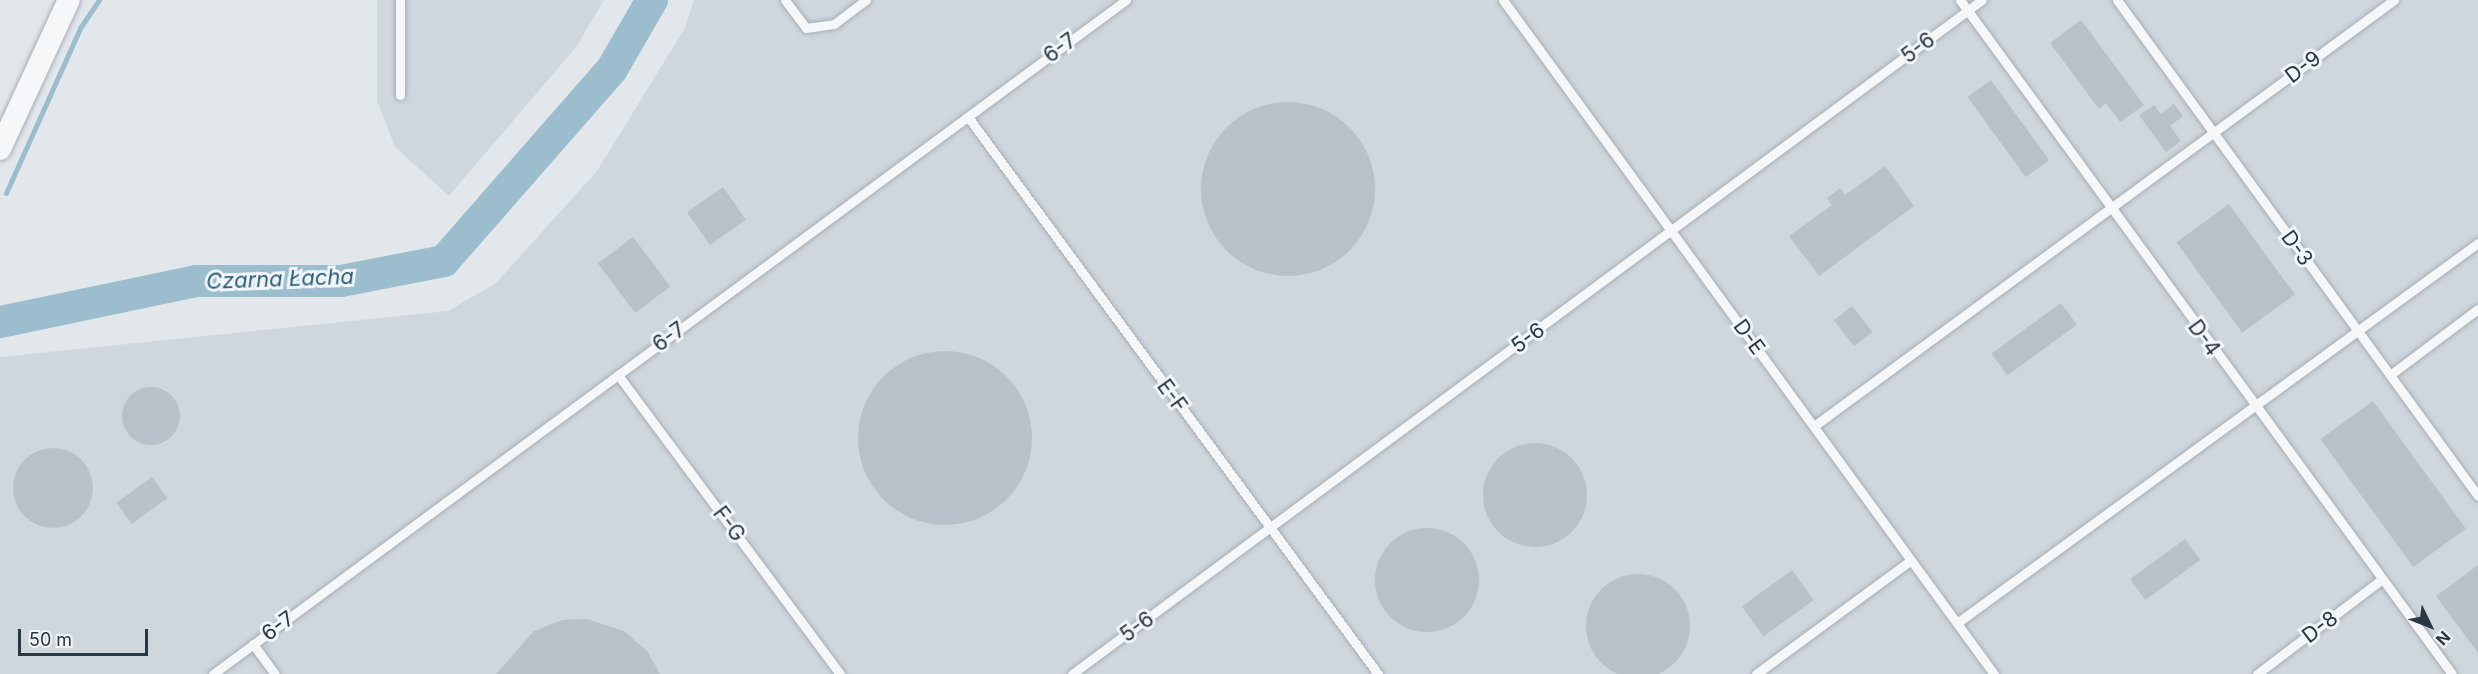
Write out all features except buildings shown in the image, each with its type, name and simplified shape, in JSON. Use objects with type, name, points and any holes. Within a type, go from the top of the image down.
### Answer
[{"type":"street","points":[[0,149],[69,0]]},
{"type":"lane","points":[[400,0],[400,95]]},
{"type":"lane","points":[[785,0],[806,28],[834,24],[866,0]]},
{"type":"lane","name":"6-7","points":[[213,674],[1126,0]]},
{"type":"lane","name":"D-E","points":[[1503,0],[1910,561],[1995,674]]},
{"type":"lane","name":"D-4","points":[[1960,0],[2110,210],[2452,674]]},
{"type":"lane","name":"5-6","points":[[1072,674],[1672,232],[1982,0]]},
{"type":"lane","name":"D-3","points":[[2117,0],[2213,135],[2478,496]]},
{"type":"lane","name":"D-9","points":[[1814,426],[2394,0]]},
{"type":"lane","name":"E-F","points":[[968,117],[1378,674]]},
{"type":"lane","points":[[1957,623],[2478,243]]},
{"type":"lane","points":[[2390,375],[2478,309]]},
{"type":"lane","name":"F-G","points":[[618,375],[840,674]]},
{"type":"lane","points":[[1756,674],[1910,561]]},
{"type":"lane","name":"D-8","points":[[2257,674],[2382,579]]},
{"type":"lane","points":[[253,644],[275,674]]},
{"type":"shaded area","points":[[377,0],[604,0],[576,47],[449,196],[395,147],[377,101]]},
{"type":"shaded area","points":[[694,0],[2478,0],[2478,674],[0,674],[0,357],[448,311],[496,283],[597,171],[685,28]]},
{"type":"waterway","points":[[6,193],[80,28],[99,0]]},
{"type":"waterway","name":"Czarna Łacha","points":[[0,322],[196,281],[341,281],[444,261],[612,69],[652,0]]}]
